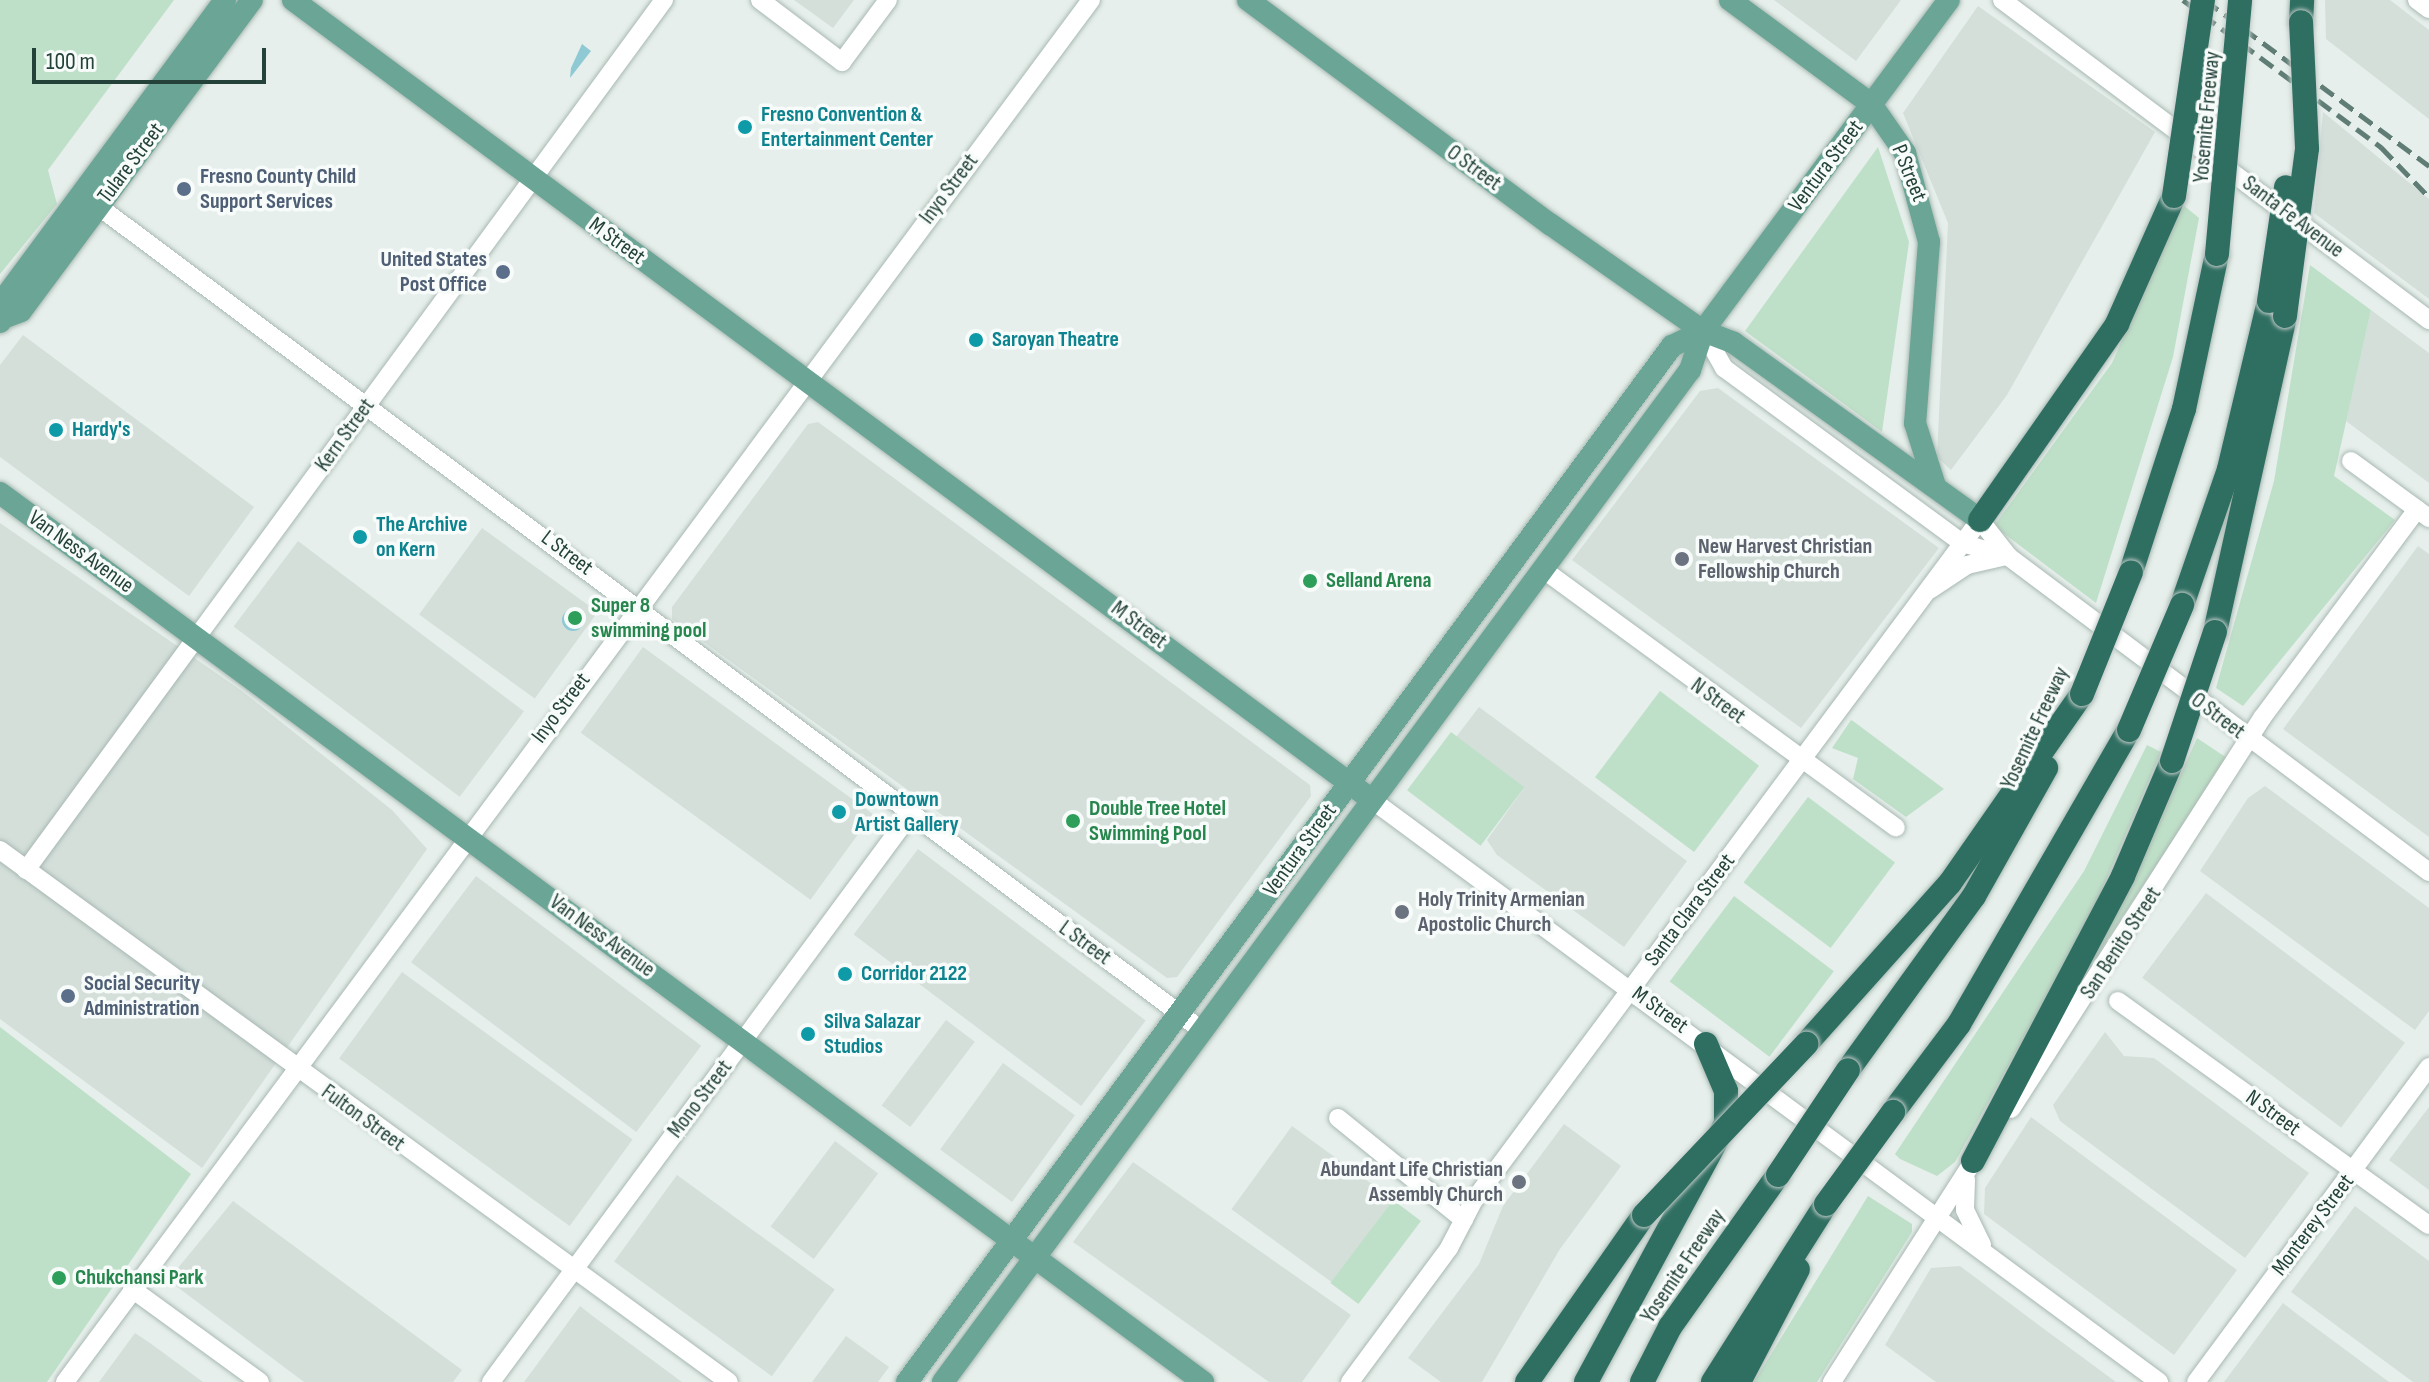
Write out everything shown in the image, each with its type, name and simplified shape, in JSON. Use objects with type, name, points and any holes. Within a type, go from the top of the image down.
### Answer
[{"type":"highway","points":[[1980,520],[2117,324],[2174,196],[2203,0]]},
{"type":"highway","name":"Yosemite Freeway","points":[[1642,1382],[1670,1327],[1989,872],[2082,694],[2131,572],[2184,409],[2217,254],[2240,0]]},
{"type":"highway","points":[[1973,1161],[2123,876],[2172,761],[2215,632],[2307,148],[2301,11]]},
{"type":"highway","points":[[1713,1382],[1826,1204],[1959,1024],[2129,730],[2182,605],[2229,469],[2277,308]]},
{"type":"highway","points":[[1527,1382],[1644,1215],[1806,1044],[1950,883],[2082,694]]},
{"type":"highway","points":[[1586,1382],[1726,1123],[1726,1091],[1706,1044]]},
{"type":"highway","points":[[1739,1382],[1826,1204]]},
{"type":"main road","name":"Tulare Street","points":[[90,201],[225,0]]},
{"type":"main road","name":"Tulare Street","points":[[2,320],[6,296],[90,201],[252,0]]},
{"type":"main road","name":"M Street","points":[[293,0],[1372,800]]},
{"type":"main road","name":"O Street","points":[[1248,0],[1703,331],[1734,343],[1980,520]]},
{"type":"main road","name":"P Street","points":[[1730,0],[1871,104],[1905,153],[1928,229],[1915,423],[1938,490]]},
{"type":"main road","name":"Ventura Street","points":[[943,1382],[1694,365],[1703,331],[1949,0]]},
{"type":"main road","name":"Ventura Street","points":[[907,1382],[1010,1238],[1182,1015],[1348,783],[1672,346],[1703,331]]},
{"type":"main road","points":[[1885,453],[1909,438],[1915,423]]},
{"type":"main road","name":"Van Ness Avenue","points":[[0,493],[1203,1382]]},
{"type":"street","name":"Kern Street","points":[[26,870],[664,0]]},
{"type":"street","points":[[760,0],[842,62],[888,0]]},
{"type":"street","name":"Inyo Street","points":[[65,1382],[806,378],[1091,0]]},
{"type":"street","name":"Santa Fe Avenue","points":[[2002,0],[2429,320]]},
{"type":"street","points":[[2417,0],[2429,9]]},
{"type":"street","name":"L Street","points":[[90,201],[638,606],[909,816],[1203,1031]]},
{"type":"street","name":"O Street","points":[[1703,331],[1724,368],[1962,543],[2009,557]]},
{"type":"street","points":[[2351,461],[2423,513]]},
{"type":"street","name":"San Benito Street","points":[[1832,1382],[1973,1161],[2251,741],[2423,513]]},
{"type":"street","name":"O Street","points":[[1980,520],[2009,557],[2429,872]]},
{"type":"street","name":"Santa Clara Street","points":[[1350,1382],[1630,988],[1980,520]]},
{"type":"street","points":[[1931,589],[1967,565],[2009,557]]},
{"type":"street","name":"N Street","points":[[1544,570],[1799,761],[1896,828]]},
{"type":"street","name":"M Street","points":[[1372,800],[1706,1044],[2159,1382]]},
{"type":"street","name":"Mono Street","points":[[491,1382],[909,816]]},
{"type":"street","name":"Fulton Street","points":[[0,850],[294,1069],[729,1382]]},
{"type":"street","name":"N Street","points":[[2118,1001],[2429,1225]]},
{"type":"street","name":"Monterey Street","points":[[2196,1382],[2429,1067]]},
{"type":"street","points":[[1338,1118],[1464,1220]]},
{"type":"street","points":[[1973,1161],[1962,1197],[1984,1251]]},
{"type":"street","points":[[132,1289],[260,1382]]},
{"type":"shaded area","points":[[794,0],[854,0],[833,28]]},
{"type":"shaded area","points":[[1774,0],[1901,0],[1856,61]]},
{"type":"shaded area","points":[[2325,0],[2390,0],[2429,30],[2429,119],[2326,39]]},
{"type":"shaded area","points":[[1978,6],[2155,132],[2007,395],[1951,470],[1937,457],[1948,223],[1903,113]]},
{"type":"shaded area","points":[[2323,112],[2429,199],[2429,299],[2314,213]]},
{"type":"shaded area","points":[[2371,310],[2429,353],[2429,483],[2346,421]]},
{"type":"shaded area","points":[[23,335],[254,507],[189,596],[0,457],[0,365]]},
{"type":"shaded area","points":[[1718,388],[1939,548],[1801,728],[1572,560],[1700,391]]},
{"type":"shaded area","points":[[818,422],[1310,785],[1311,796],[1177,977],[1167,978],[672,619],[672,607],[808,424]]},
{"type":"shaded area","points":[[0,523],[242,691],[392,810],[427,849],[202,1168],[0,1019]]},
{"type":"shaded area","points":[[482,528],[598,612],[535,699],[419,615]]},
{"type":"shaded area","points":[[298,541],[524,711],[460,797],[234,626]]},
{"type":"shaded area","points":[[2418,546],[2429,554],[2429,837],[2283,729]]},
{"type":"shaded area","points":[[643,647],[873,814],[810,900],[581,733]]},
{"type":"shaded area","points":[[1479,707],[1687,861],[1624,947],[1497,855],[1487,840],[1524,788],[1456,737]]},
{"type":"shaded area","points":[[2265,786],[2429,908],[2429,1011],[2415,1030],[2200,871],[2248,798]]},
{"type":"shaded area","points":[[918,849],[1146,1021],[1081,1106],[854,934]]},
{"type":"shaded area","points":[[476,876],[701,1046],[636,1132],[411,962]]},
{"type":"shaded area","points":[[2206,893],[2405,1043],[2341,1128],[2142,978]]},
{"type":"shaded area","points":[[402,972],[633,1140],[570,1226],[339,1059]]},
{"type":"shaded area","points":[[946,1020],[975,1042],[910,1127],[882,1105]]},
{"type":"shaded area","points":[[2105,1032],[2124,1056],[2154,1058],[2309,1173],[2245,1258],[2060,1121],[2053,1105]]},
{"type":"shaded area","points":[[1003,1063],[1075,1115],[1012,1202],[940,1150]]},
{"type":"shaded area","points":[[2429,1107],[2429,1190],[2389,1160]]},
{"type":"shaded area","points":[[2031,1117],[2237,1270],[2174,1355],[1984,1214],[1985,1188]]},
{"type":"shaded area","points":[[1564,1124],[1621,1166],[1560,1249],[1482,1382],[1441,1382],[1408,1358],[1479,1264],[1503,1206]]},
{"type":"shaded area","points":[[1292,1126],[1393,1199],[1333,1283],[1231,1209]]},
{"type":"shaded area","points":[[835,1141],[878,1173],[814,1259],[771,1226]]},
{"type":"shaded area","points":[[1133,1162],[1351,1315],[1302,1382],[1269,1382],[1073,1242]]},
{"type":"shaded area","points":[[677,1175],[835,1290],[772,1376],[614,1262]]},
{"type":"shaded area","points":[[233,1201],[462,1370],[453,1382],[304,1382],[168,1280]]},
{"type":"shaded area","points":[[2355,1206],[2429,1261],[2429,1382],[2413,1382],[2291,1292]]},
{"type":"shaded area","points":[[1960,1266],[2116,1382],[1936,1382],[1885,1345],[1931,1268]]},
{"type":"shaded area","points":[[2283,1303],[2297,1314],[2389,1382],[2224,1382]]},
{"type":"shaded area","points":[[580,1306],[594,1317],[682,1382],[524,1382]]},
{"type":"shaded area","points":[[135,1333],[150,1343],[203,1382],[99,1382]]},
{"type":"shaded area","points":[[846,1336],[889,1367],[878,1382],[812,1382]]},
{"type":"green space","points":[[0,0],[174,0],[48,170],[57,204],[0,274]]},
{"type":"green space","points":[[1878,147],[1909,242],[1882,432],[1745,331]]},
{"type":"green space","points":[[2182,204],[2199,218],[2173,357],[2096,603],[1994,526],[2112,363]]},
{"type":"green space","points":[[2310,265],[2371,310],[2334,476],[2395,520],[2243,706],[2216,688],[2274,481]]},
{"type":"green space","points":[[1660,691],[1759,766],[1694,852],[1595,777]]},
{"type":"green space","points":[[1851,720],[1944,789],[1906,817],[1853,779],[1858,758],[1832,748]]},
{"type":"green space","points":[[1451,732],[1524,787],[1481,846],[1407,790]]},
{"type":"green space","points":[[2197,738],[2227,758],[2076,987],[2129,891]]},
{"type":"green space","points":[[2147,745],[2161,752],[2088,922],[1955,1162],[1937,1176],[1900,1159],[1895,1154],[2084,871]]},
{"type":"green space","points":[[1808,797],[1895,863],[1831,948],[1744,882]]},
{"type":"green space","points":[[1734,896],[1834,971],[1769,1057],[1670,981]]},
{"type":"green space","name":"Chukchansi Park","points":[[0,1027],[191,1174],[47,1382],[0,1382]]},
{"type":"green space","points":[[1868,1196],[1912,1224],[1912,1232],[1817,1382],[1754,1382]]},
{"type":"green space","points":[[1393,1200],[1421,1221],[1358,1304],[1330,1283]]},
{"type":"water","points":[[582,44],[591,51],[570,78],[571,68]]},
{"type":"water","name":"Super 8 swimming pool","points":[[573,609],[584,620],[573,631],[562,620]]},
{"type":"railway","points":[[2183,0],[2381,147],[2429,197]]},
{"type":"railway","points":[[2205,0],[2429,166]]},
{"type":"place","name":"Fresno Convention & Entertainment Center","points":[[745,127]]},
{"type":"place","name":"Fresno County Child Support Services","points":[[184,189]]},
{"type":"place","name":"United States Post Office","points":[[503,272]]},
{"type":"place","name":"Saroyan Theatre","points":[[976,340]]},
{"type":"place","name":"Hardy's","points":[[56,430]]},
{"type":"place","name":"The Archive on Kern","points":[[360,537]]},
{"type":"place","name":"New Harvest Christian Fellowship Church","points":[[1682,559]]},
{"type":"place","name":"Selland Arena","points":[[1310,581]]},
{"type":"place","name":"Super 8 swimming pool","points":[[575,618]]},
{"type":"place","name":"Downtown Artist Gallery","points":[[839,812]]},
{"type":"place","name":"Double Tree Hotel Swimming Pool","points":[[1073,821]]},
{"type":"place","name":"Holy Trinity Armenian Apostolic Church","points":[[1402,912]]},
{"type":"place","name":"Corridor 2122","points":[[845,974]]},
{"type":"place","name":"Social Security Administration","points":[[68,996]]},
{"type":"place","name":"Silva Salazar Studios","points":[[808,1034]]},
{"type":"place","name":"Abundant Life Christian Assembly Church","points":[[1519,1182]]},
{"type":"place","name":"Chukchansi Park","points":[[59,1278]]}]
